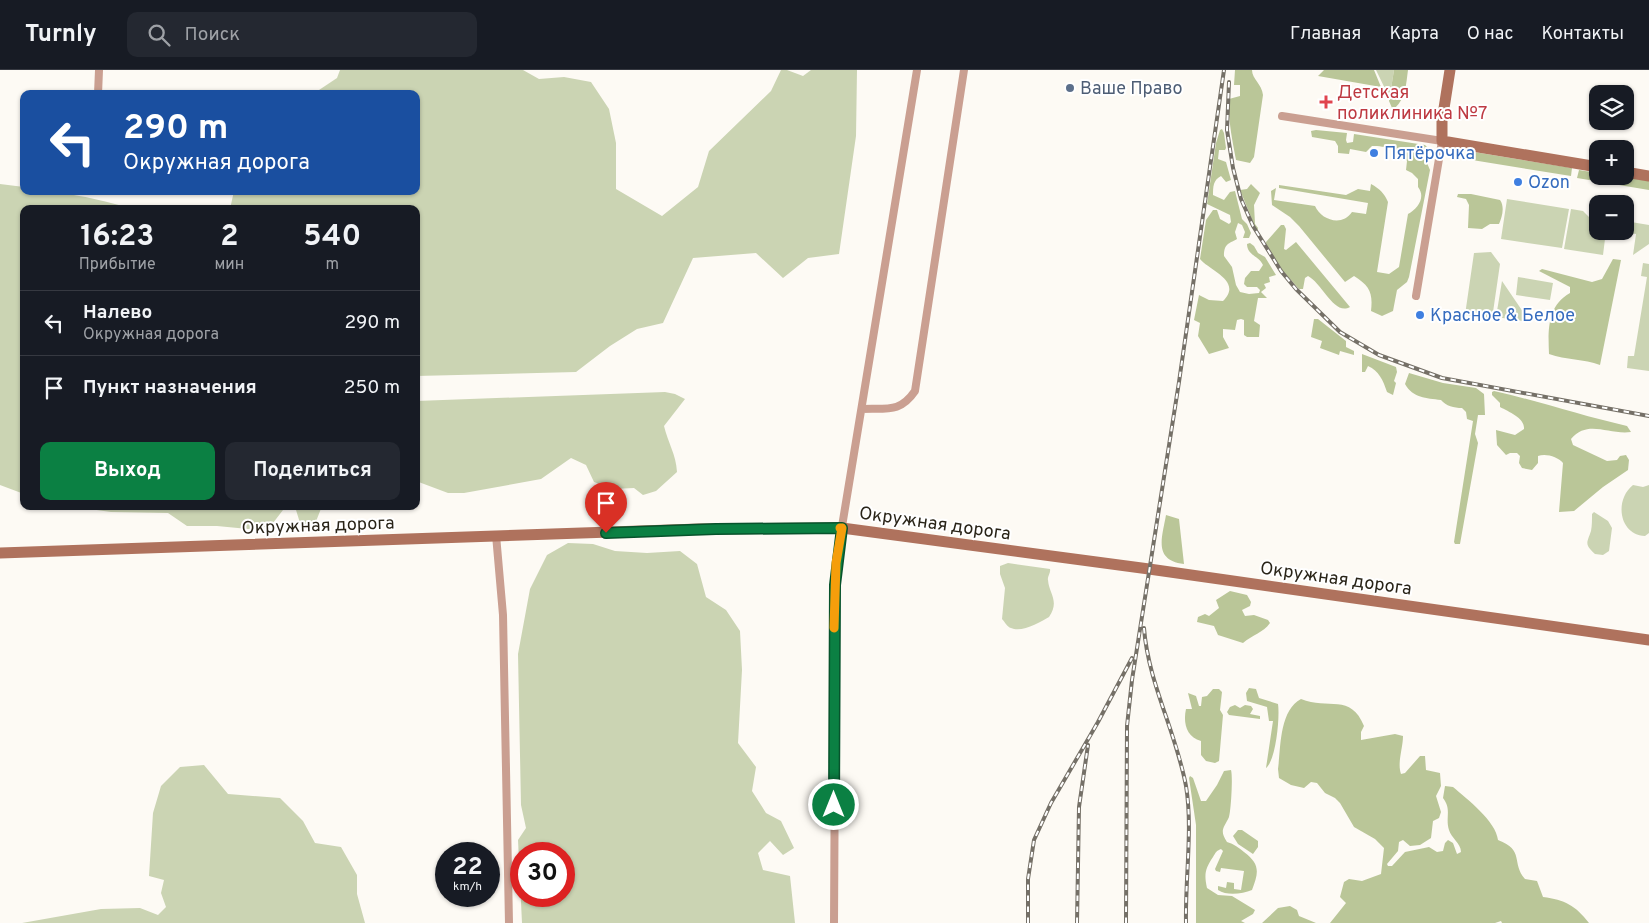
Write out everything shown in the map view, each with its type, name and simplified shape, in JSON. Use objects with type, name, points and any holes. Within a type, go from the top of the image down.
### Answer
[{"type":"main road","points":[[1450,70],[1442,121],[1442,141],[1589,166]]},
{"type":"main road","points":[[1634,174],[1649,176]]},
{"type":"main road","name":"Окружная дорога","points":[[0,553],[708,529],[842,528],[1149,569],[1649,640]]},
{"type":"street","points":[[98,90],[99,70]]},
{"type":"street","points":[[834,923],[835,585],[842,528],[916,70]]},
{"type":"street","points":[[862,409],[898,408],[908,401],[914,391],[964,70]]},
{"type":"street","points":[[1282,116],[1442,141],[1416,296]]},
{"type":"street","points":[[496,536],[503,615],[509,923]]},
{"type":"green space","points":[[340,70],[523,70],[539,79],[564,77],[591,82],[609,109],[616,143],[616,189],[662,216],[698,187],[709,151],[771,91],[781,70],[787,70],[803,76],[811,70],[857,70],[856,136],[839,254],[808,258],[783,278],[756,253],[693,258],[663,323],[637,329],[610,346],[576,372],[420,376],[420,205],[231,205],[233,195],[420,195],[420,90],[319,90],[337,78]]},
{"type":"green space","points":[[1235,70],[1252,70],[1263,95],[1254,157],[1250,163],[1236,160],[1232,137],[1229,99],[1240,96],[1240,85],[1234,85]]},
{"type":"green space","points":[[1324,70],[1374,70],[1381,87],[1318,76]]},
{"type":"green space","points":[[1376,70],[1394,70],[1389,101],[1389,97]]},
{"type":"green space","points":[[1394,70],[1408,70],[1406,86],[1401,100],[1395,108],[1392,108],[1389,101]]},
{"type":"green space","points":[[1222,129],[1226,148],[1225,150],[1219,150],[1218,159],[1226,162],[1231,180],[1226,182],[1221,176],[1218,178],[1214,184],[1213,195],[1224,200],[1230,192],[1235,191],[1242,219],[1247,224],[1251,233],[1249,238],[1243,238],[1245,232],[1242,225],[1238,223],[1235,232],[1237,239],[1229,243],[1224,256],[1232,267],[1236,285],[1240,292],[1249,294],[1259,293],[1260,290],[1257,287],[1247,287],[1244,284],[1245,278],[1251,271],[1259,271],[1263,265],[1249,251],[1247,244],[1250,243],[1258,253],[1265,257],[1276,275],[1269,277],[1270,282],[1264,284],[1266,288],[1261,292],[1267,298],[1258,298],[1254,321],[1260,325],[1259,337],[1247,337],[1244,335],[1244,320],[1237,320],[1235,330],[1223,329],[1223,337],[1229,348],[1209,354],[1198,336],[1200,323],[1194,320],[1199,295],[1209,300],[1223,301],[1228,294],[1229,288],[1223,277],[1200,259],[1206,220],[1213,210],[1217,210],[1220,219],[1229,224],[1231,222],[1230,215],[1207,204],[1216,143]]},
{"type":"green space","points":[[1311,131],[1347,133],[1347,143],[1353,142],[1354,134],[1425,145],[1428,148],[1427,163],[1430,170],[1409,277],[1407,282],[1397,290],[1393,311],[1382,316],[1371,311],[1371,295],[1364,283],[1354,276],[1345,282],[1299,226],[1290,217],[1272,205],[1271,191],[1276,188],[1274,200],[1315,206],[1322,215],[1332,220],[1337,220],[1348,217],[1352,212],[1366,214],[1368,203],[1279,188],[1279,185],[1346,195],[1358,189],[1370,191],[1371,184],[1377,188],[1388,202],[1377,272],[1389,274],[1399,267],[1408,214],[1418,206],[1421,199],[1418,179],[1406,170],[1407,161],[1397,151],[1372,146],[1366,152],[1350,149],[1349,154],[1338,153],[1338,146],[1335,141],[1312,137]]},
{"type":"green space","points":[[1468,151],[1572,168],[1571,176],[1466,159]]},
{"type":"green space","points":[[1579,170],[1589,172],[1589,180],[1577,178]]},
{"type":"green space","points":[[1634,178],[1649,181],[1649,190],[1619,185],[1634,185]]},
{"type":"green space","points":[[0,184],[20,186],[20,195],[72,195],[117,205],[20,205],[20,492],[0,485]]},
{"type":"green space","points":[[1251,184],[1260,193],[1254,205],[1257,232],[1240,190],[1247,189]]},
{"type":"green space","points":[[1458,194],[1471,194],[1500,200],[1503,209],[1499,224],[1490,224],[1482,229],[1468,228],[1469,205],[1466,199],[1457,197]]},
{"type":"green space","points":[[1507,199],[1569,209],[1562,248],[1501,239]]},
{"type":"green space","points":[[1571,209],[1583,211],[1589,217],[1589,240],[1605,240],[1603,255],[1564,249]]},
{"type":"green space","points":[[1634,222],[1649,225],[1649,244],[1633,255],[1636,234],[1634,234]]},
{"type":"green space","points":[[1281,225],[1284,225],[1286,229],[1284,249],[1286,250],[1296,242],[1350,307],[1344,309],[1333,303],[1308,276],[1305,278],[1303,289],[1299,289],[1282,270],[1266,246],[1266,242]]},
{"type":"green space","points":[[1491,252],[1500,264],[1492,319],[1465,315],[1474,253]]},
{"type":"green space","points":[[1613,259],[1621,260],[1600,365],[1549,354],[1550,319],[1562,298],[1570,293],[1570,287],[1539,271],[1542,269],[1592,282],[1602,279]]},
{"type":"green space","points":[[1643,263],[1649,264],[1649,371],[1627,368],[1628,356],[1634,356],[1647,277],[1641,276]]},
{"type":"green space","points":[[1518,277],[1553,283],[1550,300],[1516,295]]},
{"type":"green space","points":[[1502,281],[1530,322],[1496,317]]},
{"type":"green space","points":[[1314,319],[1318,319],[1346,341],[1346,347],[1354,351],[1354,355],[1340,351],[1339,355],[1320,348],[1322,341],[1311,337]]},
{"type":"green space","points":[[1362,354],[1396,367],[1397,372],[1394,381],[1396,383],[1393,395],[1387,392],[1380,376],[1375,370],[1368,366],[1365,372],[1362,372]]},
{"type":"green space","points":[[1409,373],[1443,383],[1476,388],[1484,394],[1485,415],[1478,415],[1475,434],[1478,443],[1460,544],[1455,544],[1454,542],[1473,421],[1467,419],[1466,412],[1462,408],[1450,406],[1441,400],[1416,395],[1408,389],[1405,384]]},
{"type":"green space","points":[[1494,391],[1627,426],[1631,432],[1591,429],[1578,433],[1571,439],[1573,445],[1607,461],[1617,460],[1620,456],[1626,455],[1629,460],[1628,470],[1603,487],[1574,511],[1559,512],[1563,463],[1552,456],[1541,455],[1538,456],[1538,463],[1532,470],[1522,468],[1519,463],[1520,456],[1517,453],[1506,455],[1497,445],[1496,430],[1515,435],[1524,429],[1524,425],[1516,416],[1500,407],[1500,403],[1492,395]]},
{"type":"green space","points":[[665,392],[675,394],[685,399],[664,426],[677,472],[656,491],[643,495],[634,488],[613,489],[594,482],[586,465],[571,458],[541,479],[464,493],[448,493],[420,482],[420,401]]},
{"type":"green space","points":[[1633,485],[1643,487],[1649,485],[1649,533],[1645,536],[1629,530],[1622,516],[1623,499]]},
{"type":"green space","points":[[97,510],[283,510],[273,523],[258,530],[217,526],[187,526],[168,513]]},
{"type":"green space","points":[[296,510],[320,510],[315,524],[308,526],[300,523]]},
{"type":"green space","points":[[1594,512],[1608,521],[1612,528],[1609,551],[1603,555],[1595,554],[1587,543],[1591,529],[1592,514]]},
{"type":"green space","points":[[1166,515],[1179,519],[1184,564],[1174,562],[1164,553],[1162,540]]},
{"type":"green space","points":[[568,543],[593,544],[615,551],[647,553],[680,551],[697,564],[706,597],[726,610],[740,631],[742,670],[738,743],[756,767],[752,791],[766,813],[781,821],[794,848],[783,855],[770,841],[758,853],[763,870],[790,876],[795,923],[522,923],[521,907],[575,907],[575,842],[518,842],[526,828],[521,805],[518,654],[530,589],[547,555]]},
{"type":"green space","points":[[1008,563],[1050,569],[1048,579],[1054,606],[1049,617],[1020,629],[1007,626],[1002,619],[1005,588],[1000,574],[1000,566]]},
{"type":"green space","points":[[1230,591],[1247,595],[1251,602],[1250,606],[1242,610],[1245,616],[1254,615],[1268,620],[1270,623],[1243,643],[1218,635],[1214,626],[1197,622],[1198,617],[1205,614],[1209,616],[1219,608],[1216,600]]},
{"type":"green space","points":[[1249,688],[1256,689],[1259,698],[1278,704],[1278,728],[1275,748],[1266,768],[1273,721],[1269,721],[1267,707],[1247,701],[1246,693]]},
{"type":"green space","points":[[1213,689],[1219,689],[1222,692],[1220,710],[1223,715],[1219,761],[1215,763],[1206,761],[1201,755],[1201,741],[1189,733],[1185,724],[1186,709],[1192,709],[1188,693],[1196,696],[1199,706],[1201,706],[1202,697],[1207,696]]},
{"type":"green space","points":[[1301,699],[1311,702],[1338,704],[1352,709],[1359,716],[1364,726],[1361,732],[1361,740],[1395,734],[1403,736],[1400,760],[1401,774],[1405,773],[1420,756],[1425,756],[1426,770],[1440,773],[1441,786],[1436,796],[1441,812],[1439,818],[1433,821],[1431,838],[1420,845],[1410,846],[1403,840],[1399,842],[1398,851],[1387,864],[1388,866],[1392,866],[1405,852],[1429,847],[1437,852],[1443,851],[1448,840],[1453,843],[1457,854],[1461,852],[1449,830],[1448,810],[1443,798],[1445,786],[1453,787],[1487,818],[1498,840],[1512,848],[1521,873],[1525,879],[1537,881],[1543,897],[1569,904],[1589,923],[1502,923],[1501,921],[1495,923],[1330,923],[1346,903],[1340,897],[1344,882],[1349,879],[1362,881],[1381,874],[1384,848],[1375,839],[1354,827],[1340,803],[1325,793],[1317,783],[1311,782],[1304,788],[1291,785],[1279,778],[1278,769],[1282,730],[1289,712]]},
{"type":"green space","points":[[1235,705],[1240,708],[1245,705],[1251,706],[1253,709],[1250,714],[1260,716],[1260,719],[1229,715],[1227,712],[1230,707]]},
{"type":"green space","points":[[204,765],[228,794],[280,798],[303,821],[315,843],[341,847],[357,875],[357,894],[365,923],[22,923],[101,909],[140,908],[158,915],[166,907],[161,893],[164,880],[149,876],[153,813],[161,786],[180,767]]},
{"type":"green space","points":[[1231,770],[1232,786],[1229,817],[1223,829],[1223,835],[1227,842],[1253,860],[1257,869],[1256,878],[1252,890],[1230,894],[1218,890],[1218,886],[1226,888],[1227,882],[1234,883],[1234,889],[1241,890],[1244,871],[1221,868],[1220,872],[1216,871],[1215,869],[1223,851],[1221,849],[1216,852],[1208,865],[1205,875],[1206,883],[1207,888],[1218,895],[1232,896],[1255,910],[1253,914],[1241,921],[1245,923],[1196,923],[1196,825],[1189,778],[1190,776],[1193,778],[1201,801],[1206,801],[1224,771]]},
{"type":"green space","points":[[1238,830],[1242,830],[1258,841],[1258,847],[1253,854],[1238,844],[1233,836]]},
{"type":"green space","points":[[1290,906],[1297,910],[1299,916],[1316,923],[1262,923],[1278,908]]},
{"type":"railway","points":[[1126,923],[1127,726],[1132,680],[1179,382],[1224,70]]},
{"type":"railway","points":[[1229,82],[1227,130],[1233,168],[1241,199],[1253,226],[1281,271],[1296,289],[1340,332],[1379,355],[1442,378],[1649,416]]},
{"type":"railway","points":[[1144,628],[1156,687],[1176,746],[1186,786],[1189,819],[1186,923]]},
{"type":"railway","points":[[1028,923],[1028,879],[1034,840],[1051,803],[1098,722],[1132,658]]},
{"type":"railway","points":[[1077,923],[1079,807],[1088,745]]},
{"type":"slow traffic","points":[[834,628],[836,563],[842,528],[840,528]]},
{"type":"place","name":"Ваше Право","points":[[1070,88]]},
{"type":"place","name":"Детская поликлиника №7","points":[[1326,102]]},
{"type":"place","name":"Пятёрочка","points":[[1374,153]]},
{"type":"place","name":"Ozon","points":[[1518,182]]},
{"type":"place","name":"Красное & Белое","points":[[1420,315]]},
{"type":"route","points":[[606,533],[716,529],[842,528],[836,563],[835,585],[834,805]]}]
